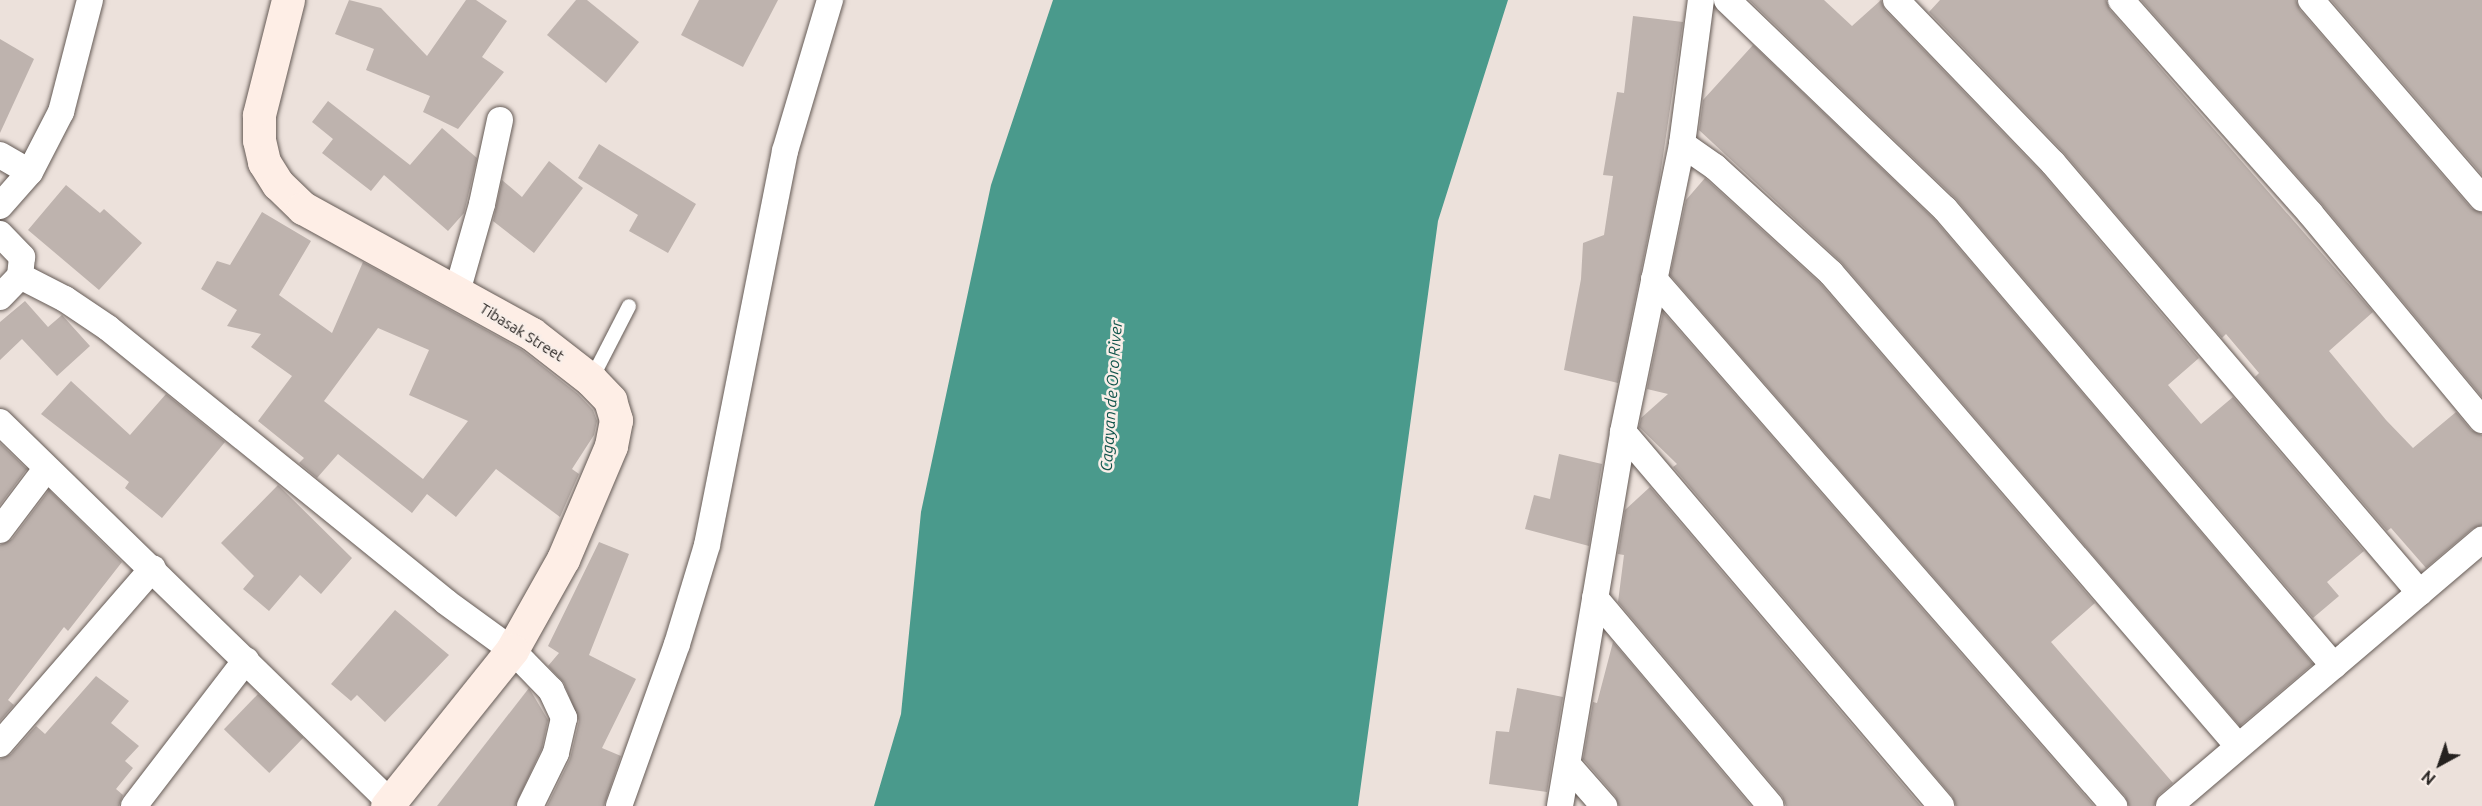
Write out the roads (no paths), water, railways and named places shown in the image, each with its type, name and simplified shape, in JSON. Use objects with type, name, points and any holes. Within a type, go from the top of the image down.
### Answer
[{"type":"street","points":[[0,206],[30,172],[61,112],[90,0]]},
{"type":"street","name":"Tibasak Street","points":[[288,0],[259,115],[259,140],[264,162],[278,184],[303,208],[532,334],[591,380],[609,400],[616,420],[611,446],[563,559],[512,650],[388,804]]},
{"type":"street","points":[[619,806],[677,644],[706,545],[785,151],[830,0]]},
{"type":"street","points":[[1560,806],[1623,432],[1682,144],[1701,0]]},
{"type":"street","points":[[1727,0],[1946,209],[2334,666]]},
{"type":"street","points":[[1896,0],[2053,163],[2420,593]]},
{"type":"street","points":[[2121,0],[2310,213],[2482,420]]},
{"type":"street","points":[[2311,0],[2482,198]]},
{"type":"street","points":[[457,292],[482,204],[501,120]]},
{"type":"street","points":[[1682,144],[1715,166],[1832,273],[2238,746]]},
{"type":"street","points":[[0,155],[30,172]]},
{"type":"street","points":[[0,234],[22,256],[21,276],[0,297]]},
{"type":"street","points":[[21,276],[65,299],[108,328],[446,602],[512,650],[551,690],[564,718],[556,753],[530,806]]},
{"type":"street","points":[[1654,279],[2114,806]]},
{"type":"street","points":[[0,422],[46,469],[153,568],[388,804]]},
{"type":"street","points":[[1623,432],[1941,806]]},
{"type":"street","points":[[0,530],[46,469]]},
{"type":"street","points":[[2169,806],[2482,540]]},
{"type":"street","points":[[0,744],[153,568]]},
{"type":"street","points":[[1595,598],[1771,806]]},
{"type":"street","points":[[134,806],[246,660]]},
{"type":"street","points":[[1568,765],[1604,806]]},
{"type":"lane","points":[[591,380],[629,306]]},
{"type":"water","name":"Cagayan de Oro River","points":[[1053,0],[1508,0],[1438,221],[1358,806],[874,806],[901,714],[921,512],[991,185]]}]
